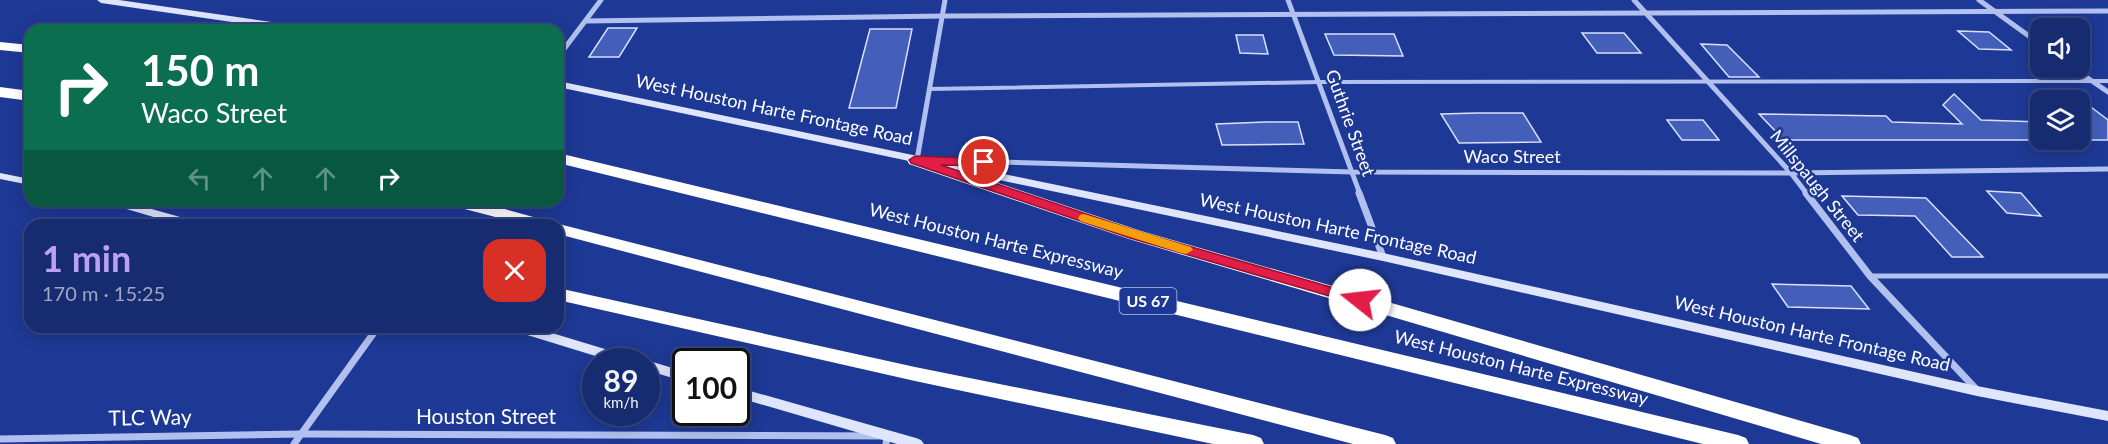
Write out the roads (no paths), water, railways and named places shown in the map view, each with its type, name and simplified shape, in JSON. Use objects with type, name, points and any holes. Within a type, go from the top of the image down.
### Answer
[{"type":"highway","points":[[0,46],[24,48]]},
{"type":"highway","points":[[0,92],[24,95]]},
{"type":"highway","name":"West Houston Harte Expressway","points":[[564,159],[1738,444]]},
{"type":"highway","points":[[915,160],[1135,235],[1850,444]]},
{"type":"highway","points":[[478,207],[524,219]]},
{"type":"highway","points":[[564,230],[1385,444]]},
{"type":"highway","points":[[564,295],[915,374],[1253,444]]},
{"type":"main road","points":[[101,0],[265,24]]},
{"type":"main road","name":"West Houston Harte Frontage Road","points":[[564,85],[1383,257],[1977,391],[2108,416]]},
{"type":"main road","points":[[0,176],[24,181]]},
{"type":"main road","points":[[131,207],[173,219]]},
{"type":"main road","points":[[536,333],[586,348]]},
{"type":"main road","points":[[750,396],[886,440],[916,444]]},
{"type":"street","points":[[564,50],[602,0]]},
{"type":"street","points":[[915,160],[945,0]]},
{"type":"street","name":"Guthrie Street","points":[[1288,0],[1383,257]]},
{"type":"street","name":"Millspaugh Street","points":[[1634,0],[1791,173],[1870,276],[1977,391]]},
{"type":"street","points":[[1979,0],[2030,37]]},
{"type":"street","points":[[587,21],[944,15],[2108,11]]},
{"type":"street","points":[[2087,78],[2108,92]]},
{"type":"street","name":"Waco Street","points":[[915,160],[1352,172],[1791,173],[2108,169]]},
{"type":"street","points":[[294,444],[374,333]]},
{"type":"street","name":"TLC Way","points":[[0,439],[300,434]]},
{"type":"street","name":"Houston Street","points":[[300,434],[886,440]]},
{"type":"lane","points":[[929,89],[1319,82],[2108,81]]},
{"type":"lane","points":[[1870,276],[2108,276]]}]
